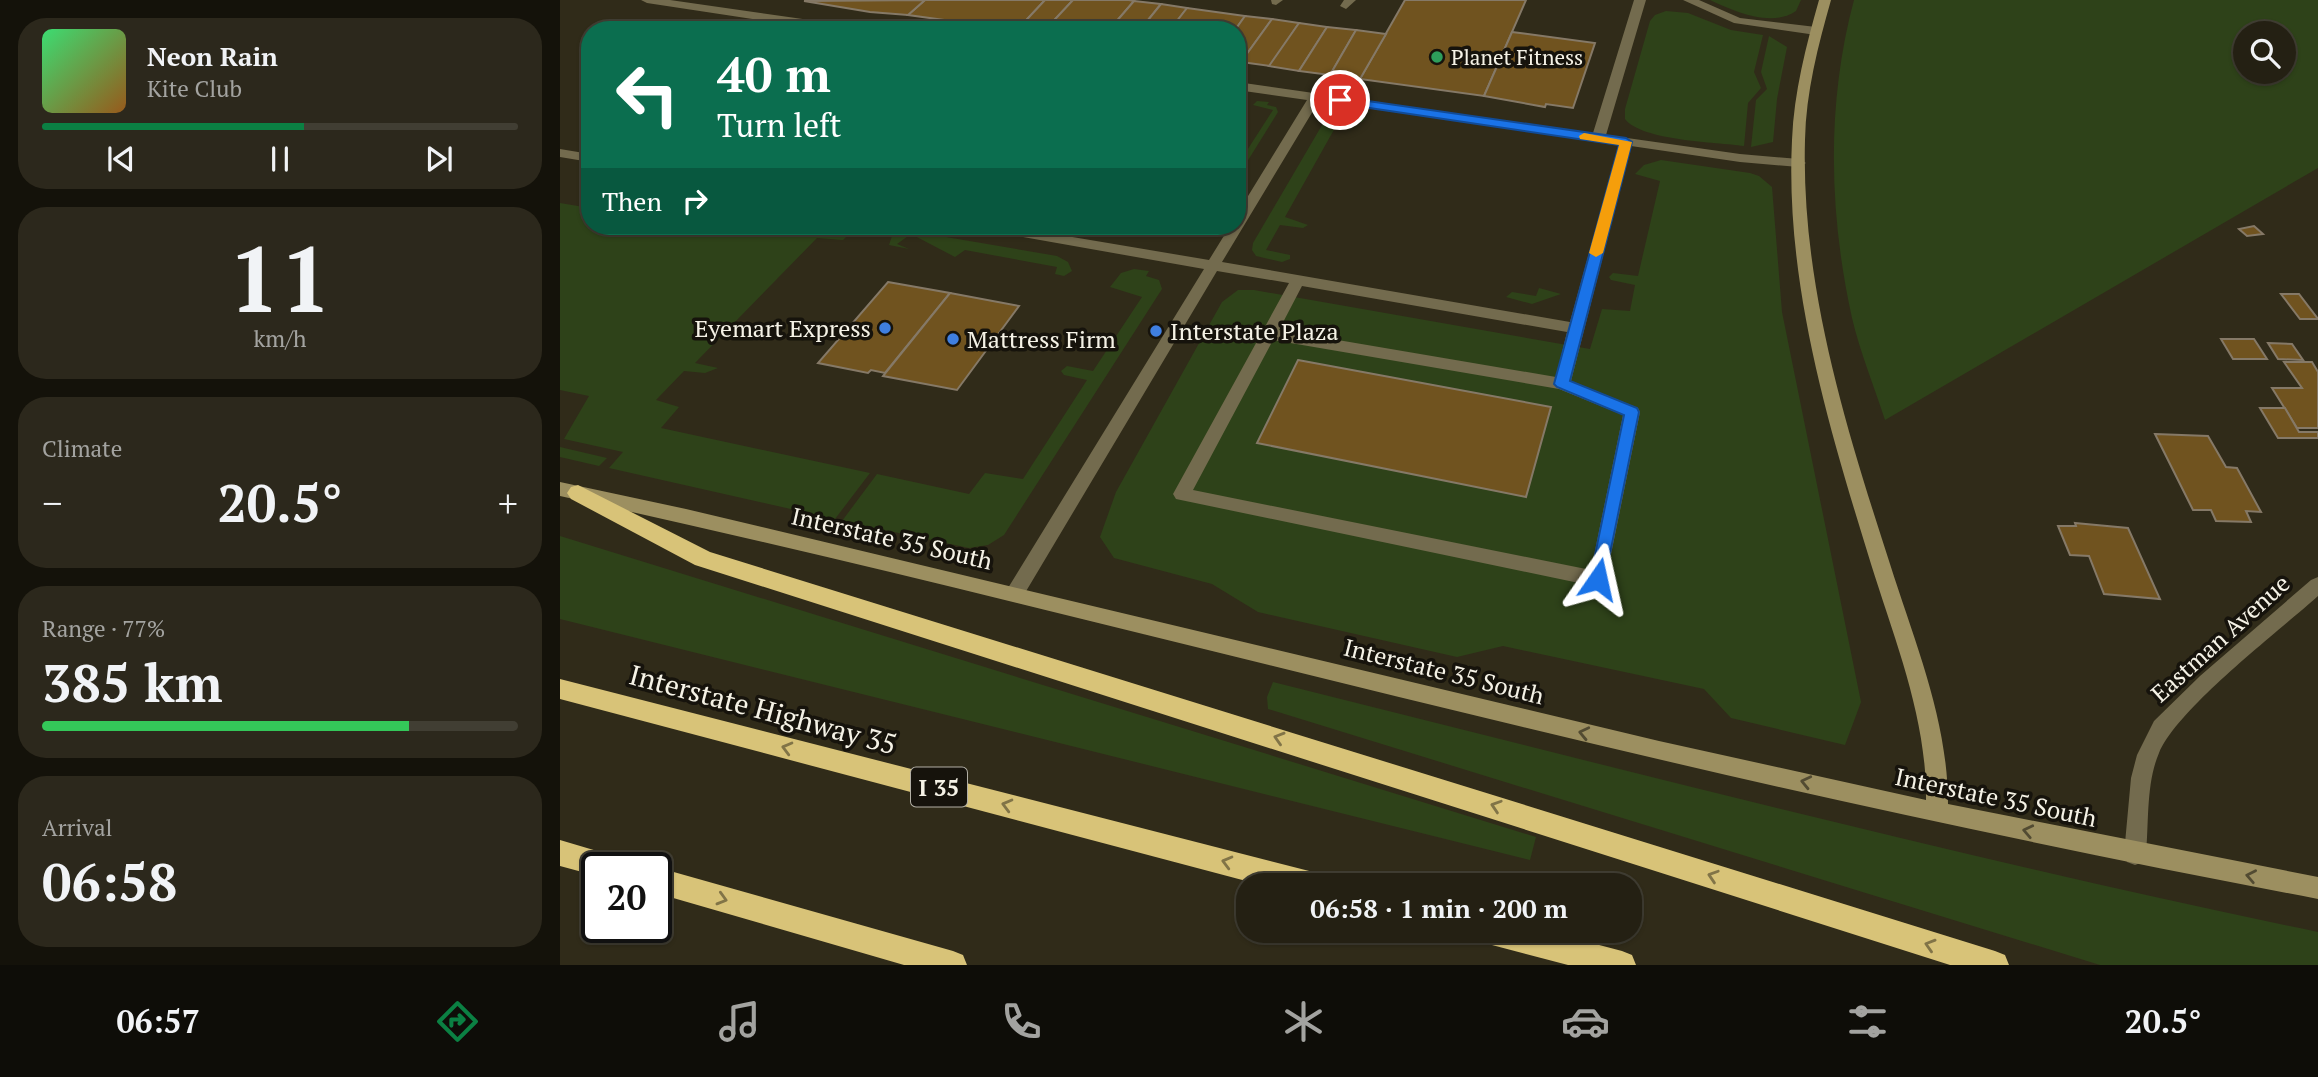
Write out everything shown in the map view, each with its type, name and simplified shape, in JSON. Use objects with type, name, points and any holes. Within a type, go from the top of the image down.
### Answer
[{"type":"highway","points":[[569,491],[703,559],[1995,965]]},
{"type":"highway","name":"Interstate Highway 35","points":[[560,689],[1267,873]]},
{"type":"highway","points":[[560,853],[581,859]]},
{"type":"highway","points":[[672,885],[953,965]]},
{"type":"highway","points":[[1538,943],[1622,965]]},
{"type":"main road","points":[[1825,0],[1816,31],[1799,121],[1804,243],[1817,322],[1845,438],[1926,708],[1935,757],[1937,812]]},
{"type":"main road","name":"Interstate 35 South","points":[[569,491],[1015,593],[1569,729],[1937,812],[2135,854],[2318,888]]},
{"type":"street","points":[[647,0],[790,21]]},
{"type":"street","points":[[1598,138],[1640,0]]},
{"type":"street","points":[[1689,0],[1738,21],[1816,31]]},
{"type":"street","points":[[1246,87],[1626,142],[1799,163]]},
{"type":"street","points":[[1246,211],[1315,97]]},
{"type":"street","points":[[1562,384],[1626,142]]},
{"type":"street","points":[[560,153],[581,156]]},
{"type":"street","points":[[1037,235],[1576,328]]},
{"type":"street","points":[[1015,593],[1231,235]]},
{"type":"street","points":[[1270,334],[1562,384],[1632,412],[1598,579],[1182,495],[1298,280]]},
{"type":"street","name":"Eastman Avenue","points":[[2135,854],[2142,778],[2147,755],[2161,727],[2207,682],[2318,585]]},
{"type":"green space","points":[[1710,0],[1801,0],[1796,11],[1786,16],[1764,18],[1730,9]]},
{"type":"green space","points":[[1854,0],[2318,0],[2318,168],[1885,420],[1855,331],[1844,279],[1835,199],[1834,159],[1839,79]]},
{"type":"green space","points":[[1666,11],[1688,13],[1731,30],[1763,35],[1754,72],[1761,88],[1748,103],[1744,146],[1663,136],[1647,132],[1625,119],[1625,109],[1650,21],[1655,15]]},
{"type":"green space","points":[[1769,36],[1787,47],[1777,99],[1773,142],[1751,147],[1756,100],[1767,89],[1761,72]]},
{"type":"green space","points":[[1257,101],[1269,102],[1267,105],[1276,107],[1278,112],[1246,164],[1246,152],[1273,110],[1253,105]]},
{"type":"green space","points":[[1343,113],[1366,118],[1362,122],[1340,119],[1285,217],[1308,225],[1303,228],[1280,225],[1266,250],[1290,255],[1290,259],[1282,262],[1256,256],[1252,250],[1253,243],[1325,120]]},
{"type":"green space","points":[[1661,160],[1750,173],[1759,176],[1772,187],[1782,312],[1861,702],[1845,745],[1731,718],[1704,689],[1503,646],[1457,657],[1258,612],[1212,584],[1114,558],[1100,537],[1116,492],[1222,302],[1238,290],[1254,290],[1590,349],[1602,309],[1630,311],[1635,285],[1611,280],[1609,277],[1613,273],[1638,276],[1660,181],[1635,174],[1644,165]]},
{"type":"green space","points":[[560,203],[581,206],[581,235],[847,235],[843,240],[817,238],[695,363],[718,368],[705,373],[684,371],[656,400],[679,407],[661,428],[870,473],[835,519],[609,468],[623,452],[564,439],[589,396],[560,390]]},
{"type":"green space","points":[[910,235],[897,244],[909,249],[889,245],[892,236]]},
{"type":"green space","points":[[913,235],[934,235],[1057,256],[1068,262],[1072,271],[1064,276],[1055,274],[1057,267],[965,250],[955,257]]},
{"type":"green space","points":[[1134,269],[1149,271],[1146,276],[1159,280],[1162,289],[1004,535],[988,545],[969,548],[842,521],[877,474],[969,494],[985,473],[1023,479],[1087,380],[1064,375],[1061,371],[1067,366],[1093,371],[1142,297],[1110,287],[1121,273]]},
{"type":"green space","points":[[1539,288],[1561,294],[1532,304],[1506,297],[1512,292],[1536,296]]},
{"type":"green space","points":[[560,447],[607,458],[599,466],[560,457]]},
{"type":"green space","points":[[560,536],[1536,837],[1530,860],[560,619]]},
{"type":"green space","points":[[1273,682],[1925,844],[2318,932],[2318,965],[2100,965],[1268,709],[1267,697]]},
{"type":"building","points":[[925,0],[1045,0],[1025,21],[952,21],[908,15]]},
{"type":"building","points":[[925,0],[908,15],[804,1]]},
{"type":"building","points":[[1045,0],[1073,0],[1053,21],[1025,21]]},
{"type":"building","points":[[1073,0],[1134,1],[1117,21],[1053,21]]},
{"type":"building","name":"Planet Fitness","points":[[1405,0],[1526,0],[1484,96],[1360,79]]},
{"type":"building","points":[[1134,1],[1161,4],[1147,21],[1117,21]]},
{"type":"building","points":[[1161,4],[1187,8],[1177,21],[1147,21]]},
{"type":"building","points":[[1187,8],[1245,16],[1241,21],[1177,21]]},
{"type":"building","points":[[1245,16],[1272,19],[1246,55],[1246,21],[1241,21]]},
{"type":"building","points":[[1272,19],[1299,23],[1270,66],[1246,63],[1246,55]]},
{"type":"building","points":[[1299,23],[1327,27],[1299,71],[1269,66]]},
{"type":"building","points":[[1327,27],[1356,30],[1330,75],[1299,71]]},
{"type":"building","points":[[1356,30],[1386,34],[1360,79],[1330,75]]},
{"type":"building","points":[[1512,32],[1595,43],[1573,108],[1546,104],[1545,107],[1484,96]]},
{"type":"building","points":[[2254,226],[2263,234],[2247,236],[2239,229]]},
{"type":"building","name":"Eyemart Express","points":[[888,282],[950,293],[885,373],[871,370],[868,373],[818,363]]},
{"type":"building","name":"Mattress Firm","points":[[950,293],[1019,306],[957,390],[883,376]]},
{"type":"building","points":[[2281,294],[2299,294],[2318,319],[2300,319]]},
{"type":"building","points":[[2221,339],[2254,339],[2267,359],[2233,359]]},
{"type":"building","points":[[2268,343],[2292,344],[2303,360],[2278,359]]},
{"type":"building","points":[[1298,360],[1551,407],[1526,497],[1257,443]]},
{"type":"building","points":[[2284,362],[2312,362],[2318,372],[2318,428],[2297,428],[2272,388],[2302,388]]},
{"type":"building","points":[[2260,408],[2285,408],[2299,432],[2318,432],[2318,438],[2278,438]]},
{"type":"building","points":[[2155,434],[2208,436],[2226,467],[2237,468],[2261,512],[2246,511],[2251,522],[2216,521],[2211,510],[2193,510]]},
{"type":"building","points":[[2075,523],[2128,528],[2160,599],[2104,594],[2089,556],[2070,555],[2058,526],[2076,526]]},
{"type":"slow traffic","points":[[1584,136],[1626,142],[1596,253]]},
{"type":"place","name":"Planet Fitness","points":[[1437,57]]},
{"type":"place","name":"Eyemart Express","points":[[885,328]]},
{"type":"place","name":"Interstate Plaza","points":[[1156,331]]},
{"type":"place","name":"Mattress Firm","points":[[953,339]]},
{"type":"route","points":[[1340,100],[1626,142],[1562,384],[1632,412],[1598,579]]}]
